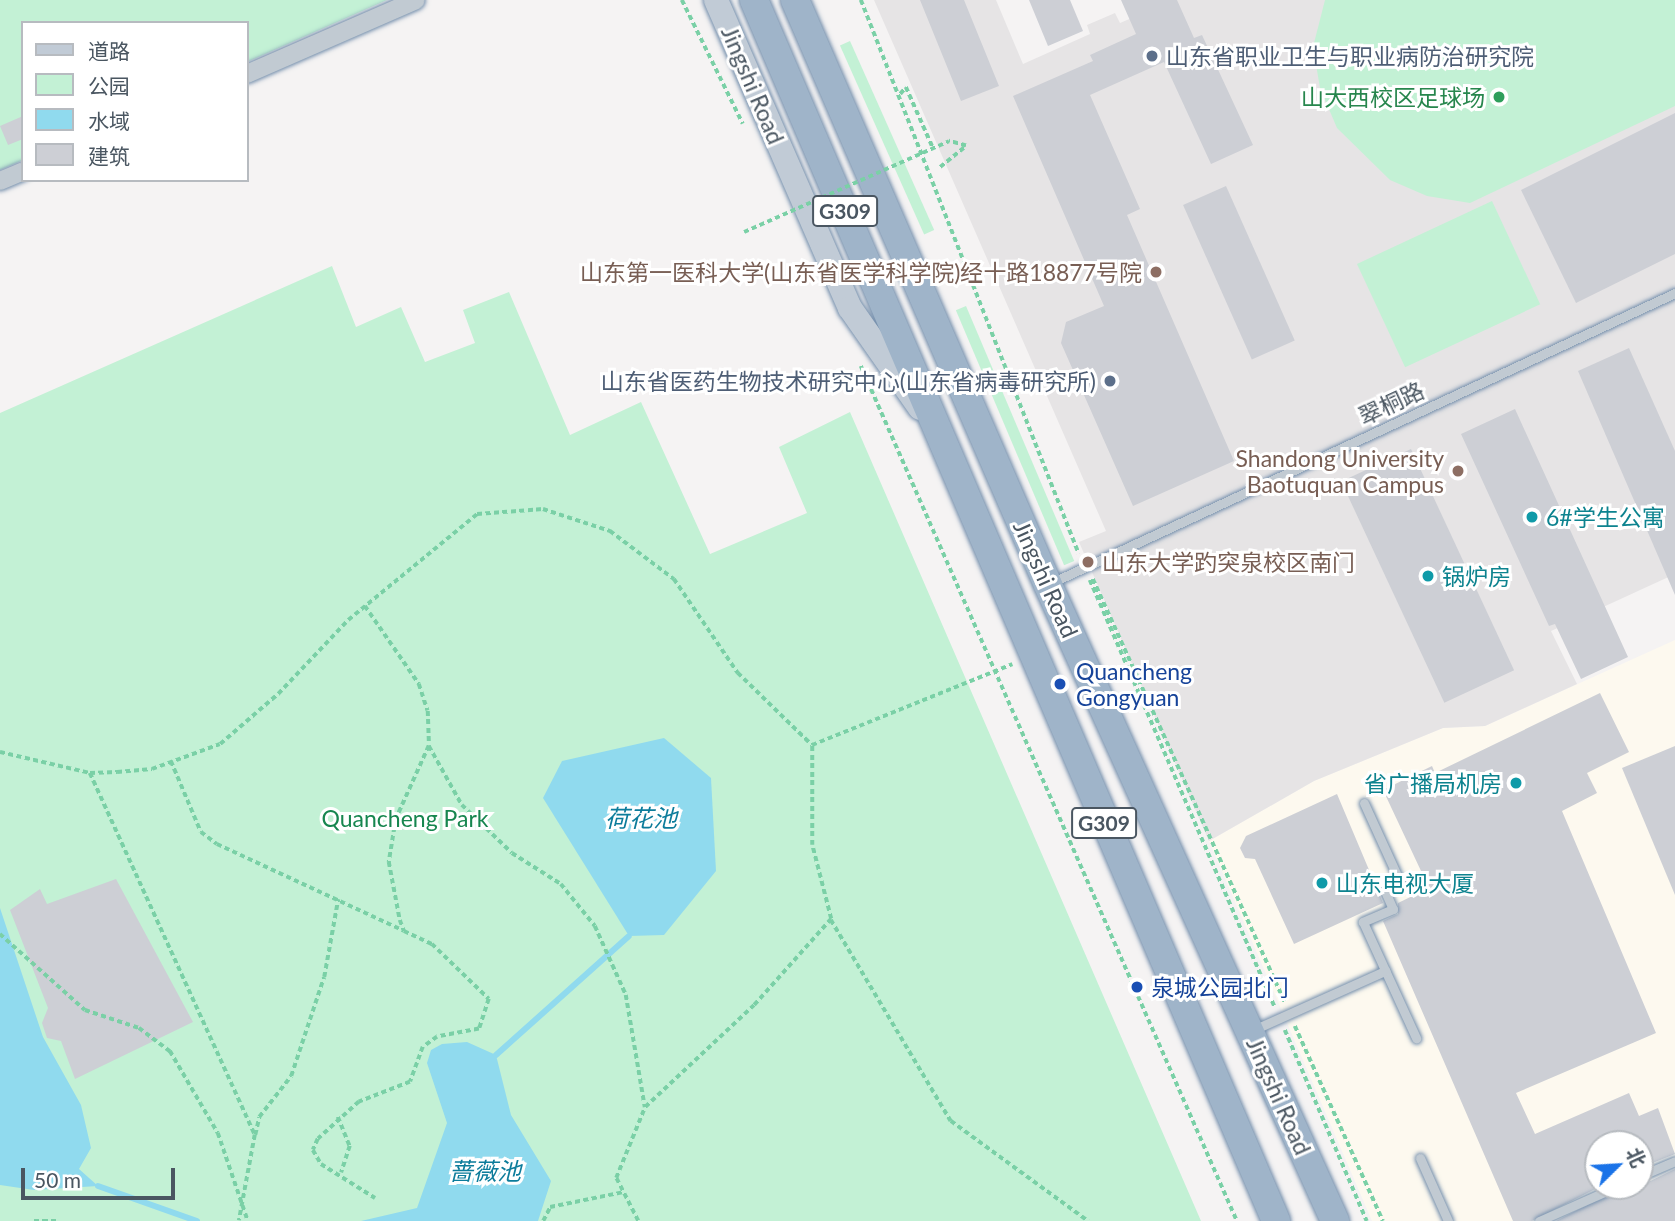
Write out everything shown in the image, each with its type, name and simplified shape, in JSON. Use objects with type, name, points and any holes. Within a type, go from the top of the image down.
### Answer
[{"type":"highway","name":"Jingshi Road","points":[[754,0],[932,424],[1276,1221]]},
{"type":"highway","name":"Jingshi Road","points":[[795,0],[854,124],[1048,585],[1335,1221]]},
{"type":"main road","name":"Jingshi Road","points":[[716,0],[850,308],[932,424]]},
{"type":"main road","name":"Jingshi Road","points":[[810,0],[854,124]]},
{"type":"street","points":[[248,74],[416,0]]},
{"type":"street","points":[[0,181],[21,172]]},
{"type":"lane","name":"翠桐路","points":[[1048,585],[1675,293]]},
{"type":"lane","points":[[1364,803],[1400,882],[1384,889],[1393,909],[1363,922],[1416,1038]]},
{"type":"lane","points":[[1249,1031],[1385,971]]},
{"type":"lane","points":[[1420,1158],[1448,1221]]},
{"type":"lane","points":[[1654,1170],[1675,1161]]},
{"type":"lane","points":[[1539,1221],[1586,1200]]},
{"type":"path","points":[[682,0],[749,135]]},
{"type":"path","points":[[861,0],[1086,566],[1367,1221]]},
{"type":"path","points":[[933,148],[906,87],[899,90],[1086,566],[1383,1221]]},
{"type":"path","points":[[744,232],[949,141],[966,146],[940,167]]},
{"type":"path","points":[[785,209],[792,221]]},
{"type":"path","points":[[857,357],[1237,1221]]},
{"type":"path","points":[[0,752],[90,773],[152,769],[220,744],[365,606],[477,514],[543,509],[610,531],[674,579],[738,673],[812,745],[812,845],[831,919],[951,1121],[1088,1221]]},
{"type":"path","points":[[365,606],[419,684],[428,711],[429,746],[396,819],[389,862],[404,931]]},
{"type":"path","points":[[812,745],[1032,655]]},
{"type":"path","points":[[429,746],[462,805],[512,853],[561,884],[602,942],[626,995],[645,1107]]},
{"type":"path","points":[[172,761],[201,832],[432,944],[489,999],[479,1029],[437,1037],[423,1047],[410,1082],[338,1117],[313,1150],[320,1164],[375,1198]]},
{"type":"path","points":[[90,773],[255,1135]]},
{"type":"path","points":[[239,1221],[259,1117],[291,1076],[324,977],[338,900]]},
{"type":"path","points":[[638,1221],[616,1178],[645,1107],[754,1005],[831,919]]},
{"type":"path","points":[[0,934],[85,1010],[139,1028],[170,1051],[218,1133],[248,1221]]},
{"type":"path","points":[[338,1117],[350,1146],[340,1174]]},
{"type":"path","points":[[543,1221],[550,1207],[624,1192]]},
{"type":"path","points":[[34,1221],[58,1221]]},
{"type":"shaded area","name":"Shandong University Baotuquan Campus","points":[[874,0],[996,0],[1023,64],[1090,34],[1087,25],[1115,13],[1120,23],[1174,0],[1675,0],[1675,574],[1551,631],[1577,684],[1485,726],[1443,728],[1314,781],[1209,841],[1079,542],[1106,531]]},
{"type":"shaded area","points":[[1675,640],[1675,1221],[1372,1221],[1209,841],[1314,781],[1443,728],[1485,726]]},
{"type":"green space","points":[[0,0],[387,0],[248,62],[248,21],[21,21],[21,161],[0,170]]},
{"type":"green space","name":"山大西校区足球场","points":[[1325,0],[1675,0],[1675,106],[1470,203],[1427,196],[1390,180],[1337,128],[1320,88],[1313,47]]},
{"type":"green space","points":[[850,41],[934,230],[924,235],[840,45]]},
{"type":"green space","points":[[1492,201],[1540,304],[1405,367],[1357,264]]},
{"type":"green space","name":"Quancheng Park","points":[[332,266],[356,327],[401,307],[425,362],[475,343],[463,310],[509,292],[570,435],[641,402],[710,554],[807,513],[779,447],[850,412],[1201,1221],[0,1221],[0,413]]},
{"type":"green space","points":[[966,306],[1074,561],[1064,565],[956,310]]},
{"type":"water","name":"荷花池","points":[[664,738],[711,778],[716,871],[664,935],[629,936],[543,798],[562,761]]},
{"type":"water","points":[[0,908],[43,1037],[81,1105],[91,1148],[79,1169],[98,1186],[34,1190],[0,1185]]},
{"type":"water","name":"蔷薇池","points":[[467,1042],[496,1055],[511,1115],[551,1181],[538,1221],[361,1221],[417,1208],[447,1123],[427,1063],[431,1050],[442,1044]]},
{"type":"building","points":[[920,0],[964,0],[999,86],[961,101]]},
{"type":"building","points":[[1029,0],[1070,0],[1083,31],[1048,46]]},
{"type":"building","points":[[1121,0],[1177,0],[1194,38],[1202,35],[1253,145],[1211,164],[1164,62],[1090,95],[1140,209],[1127,215],[1234,461],[1133,506],[1061,343],[1066,322],[1104,306],[1013,96],[1093,61],[1090,55],[1136,34]]},
{"type":"building","points":[[1675,113],[1675,254],[1576,303],[1521,190]]},
{"type":"building","points":[[21,117],[21,140],[8,145],[0,126]]},
{"type":"building","points":[[1226,186],[1295,340],[1252,360],[1183,205]]},
{"type":"building","points":[[1629,348],[1675,451],[1675,595],[1578,371]]},
{"type":"building","name":"6#学生公寓","points":[[1515,409],[1628,657],[1581,679],[1555,624],[1549,626],[1461,434]]},
{"type":"building","name":"锅炉房","points":[[1411,449],[1514,670],[1444,703],[1341,482]]},
{"type":"building","points":[[1600,693],[1629,752],[1587,773],[1597,793],[1562,811],[1656,1033],[1516,1093],[1535,1134],[1629,1093],[1639,1116],[1658,1108],[1675,1154],[1654,1162],[1654,1130],[1584,1130],[1584,1195],[1532,1221],[1513,1221],[1383,921],[1398,914],[1398,903],[1429,888],[1383,790],[1432,766],[1435,773]]},
{"type":"building","points":[[1675,746],[1675,895],[1622,768]]},
{"type":"building","name":"山东电视大厦","points":[[1337,794],[1383,903],[1294,944],[1255,859],[1245,858],[1240,848],[1246,836]]},
{"type":"building","points":[[116,879],[193,1022],[75,1079],[61,1041],[47,1038],[42,1023],[48,1008],[10,910],[40,889],[47,904]]},
{"type":"building","points":[[1675,1169],[1675,1221],[1556,1221],[1597,1200],[1654,1200],[1654,1179]]},
{"type":"waterway","points":[[496,1055],[629,936]]},
{"type":"waterway","points":[[98,1186],[197,1221]]},
{"type":"place","name":"山东省职业卫生与职业病防治研究院","points":[[1152,56]]},
{"type":"place","name":"山大西校区足球场","points":[[1499,97]]},
{"type":"place","name":"山东第一医科大学(山东省医学科学院)经十路18877号院","points":[[1156,272]]},
{"type":"place","name":"山东省医药生物技术研究中心(山东省病毒研究所)","points":[[1110,381]]},
{"type":"place","name":"Shandong University Baotuquan Campus","points":[[1458,471]]},
{"type":"place","name":"6#学生公寓","points":[[1532,517]]},
{"type":"place","name":"山东大学趵突泉校区南门","points":[[1088,562]]},
{"type":"place","name":"锅炉房","points":[[1428,576]]},
{"type":"place","name":"Quancheng Gongyuan","points":[[1060,684]]},
{"type":"place","name":"省广播局机房","points":[[1516,783]]},
{"type":"place","name":"山东电视大厦","points":[[1322,883]]},
{"type":"place","name":"泉城公园北门","points":[[1137,987]]}]
